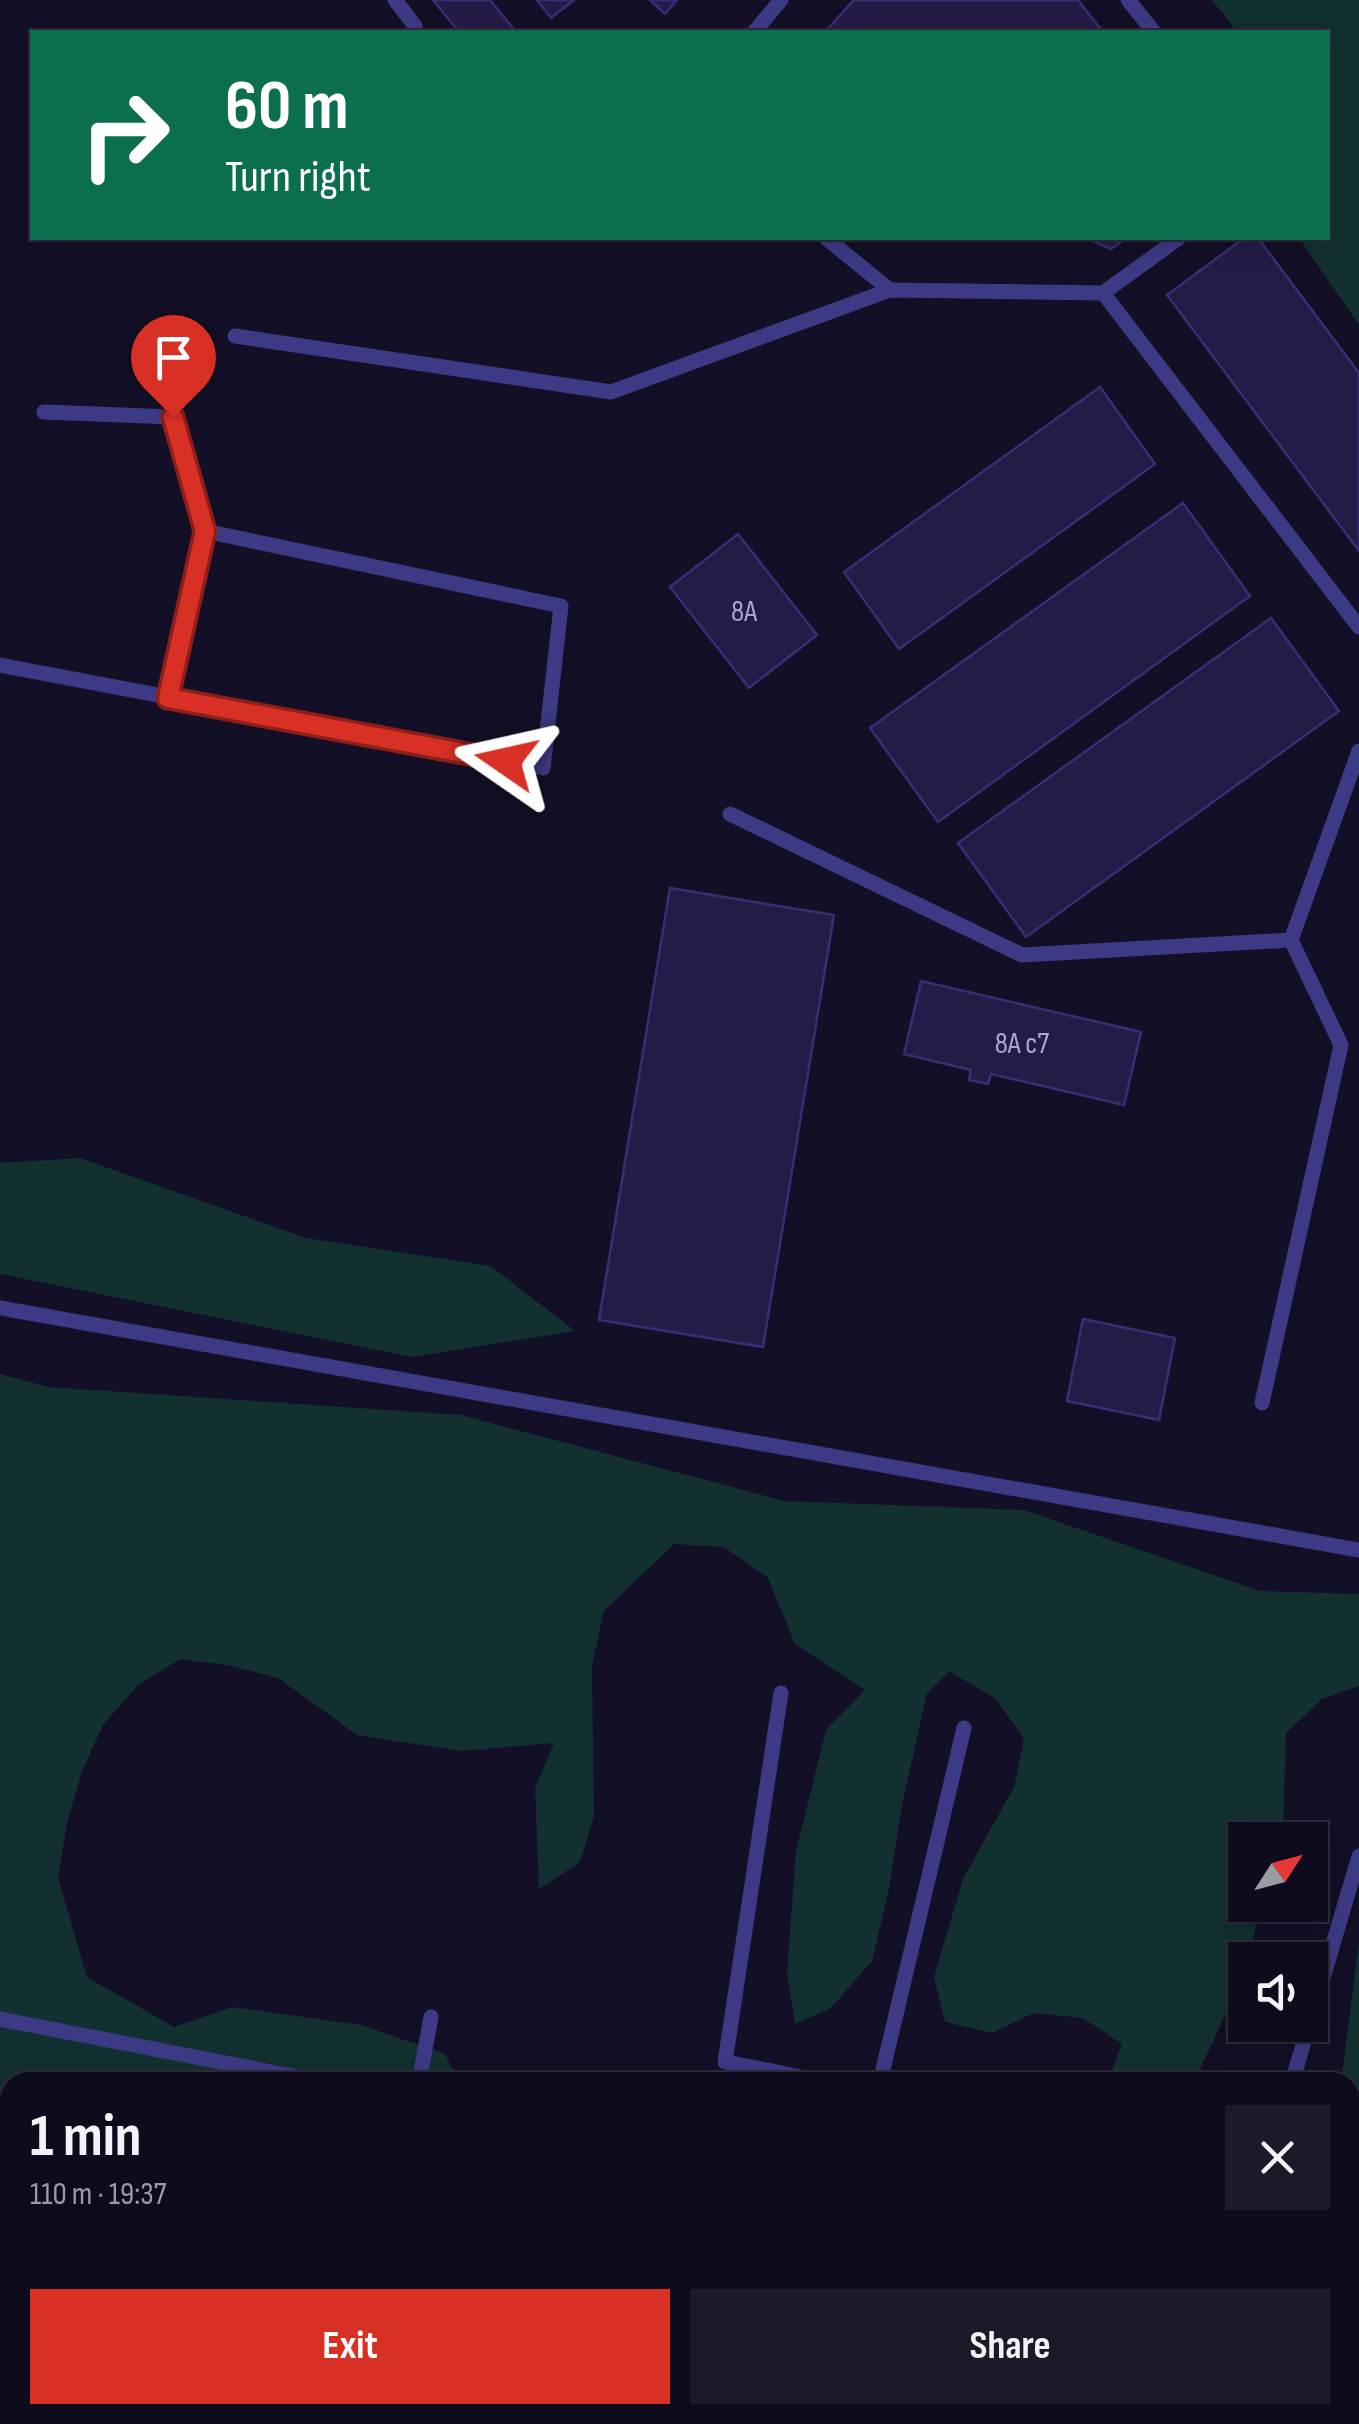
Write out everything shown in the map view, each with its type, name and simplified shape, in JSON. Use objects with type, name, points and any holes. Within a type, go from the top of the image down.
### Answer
[{"type":"lane","points":[[395,0],[415,30]]},
{"type":"lane","points":[[756,30],[782,0]]},
{"type":"lane","points":[[1128,0],[1152,30]]},
{"type":"lane","points":[[828,240],[890,290]]},
{"type":"lane","points":[[235,336],[611,392],[890,290],[1103,293],[1176,240]]},
{"type":"lane","points":[[1103,293],[1359,627]]},
{"type":"lane","points":[[44,412],[173,417],[205,531],[168,698]]},
{"type":"lane","points":[[0,666],[543,768],[561,606],[205,531]]},
{"type":"lane","points":[[1262,1404],[1341,1045],[1291,940],[1359,751]]},
{"type":"lane","points":[[730,814],[1022,955],[1291,940]]},
{"type":"lane","points":[[0,1308],[1359,1550]]},
{"type":"lane","points":[[755,2072],[724,2062],[781,1692]]},
{"type":"lane","points":[[882,2072],[964,1728]]},
{"type":"lane","points":[[1328,1962],[1359,1856]]},
{"type":"lane","points":[[421,2072],[431,2017]]},
{"type":"lane","points":[[0,2018],[273,2072]]},
{"type":"lane","points":[[1295,2072],[1304,2042]]},
{"type":"green space","points":[[1212,0],[1359,0],[1359,325],[1300,240],[1330,240],[1330,30],[1235,30]]},
{"type":"green space","points":[[80,1158],[306,1238],[491,1266],[575,1331],[412,1357],[0,1274],[0,1163]]},
{"type":"green space","points":[[0,1374],[49,1387],[461,1415],[785,1501],[1024,1510],[1260,1591],[1359,1594],[1359,1686],[1322,1699],[1286,1733],[1283,1822],[1228,1822],[1228,1922],[1257,1922],[1252,1942],[1228,1942],[1228,2009],[1199,2072],[1111,2072],[1122,2044],[1083,2018],[1034,2013],[992,2033],[945,2022],[934,1977],[963,1879],[1014,1787],[1024,1739],[996,1699],[949,1671],[927,1693],[872,1961],[831,2008],[795,2024],[787,1973],[796,1851],[826,1730],[865,1690],[795,1644],[768,1578],[724,1547],[674,1544],[604,1611],[592,1665],[594,1816],[580,1862],[539,1889],[535,1788],[554,1743],[461,1751],[357,1735],[278,1678],[228,1665],[180,1659],[137,1686],[103,1725],[82,1771],[67,1823],[58,1878],[87,1977],[174,2027],[232,2007],[361,2025],[445,2054],[454,2072],[0,2072]]},
{"type":"green space","points":[[1359,1942],[1359,2072],[1342,2072]]},
{"type":"building","points":[[433,0],[490,0],[514,30],[457,30]]},
{"type":"building","points":[[537,0],[574,0],[551,18]]},
{"type":"building","points":[[650,0],[677,0],[665,14]]},
{"type":"building","points":[[854,0],[1078,0],[1101,30],[827,30]]},
{"type":"building","points":[[1091,240],[1123,240],[1111,249]]},
{"type":"building","points":[[1241,240],[1259,240],[1359,373],[1359,551],[1167,295]]},
{"type":"building","points":[[1100,387],[1155,464],[899,649],[844,572]]},
{"type":"building","points":[[1183,503],[1250,596],[938,822],[870,728]]},
{"type":"building","points":[[738,534],[817,635],[749,688],[670,587]]},
{"type":"building","points":[[1271,618],[1339,711],[1026,937],[958,843]]},
{"type":"building","points":[[670,888],[834,915],[763,1347],[599,1320]]},
{"type":"building","points":[[921,981],[1141,1032],[1124,1105],[991,1074],[988,1084],[969,1080],[971,1070],[904,1054]]},
{"type":"building","points":[[1083,1319],[1175,1338],[1159,1420],[1067,1401]]},
{"type":"route","points":[[173,417],[205,531],[168,698],[506,761]]}]
